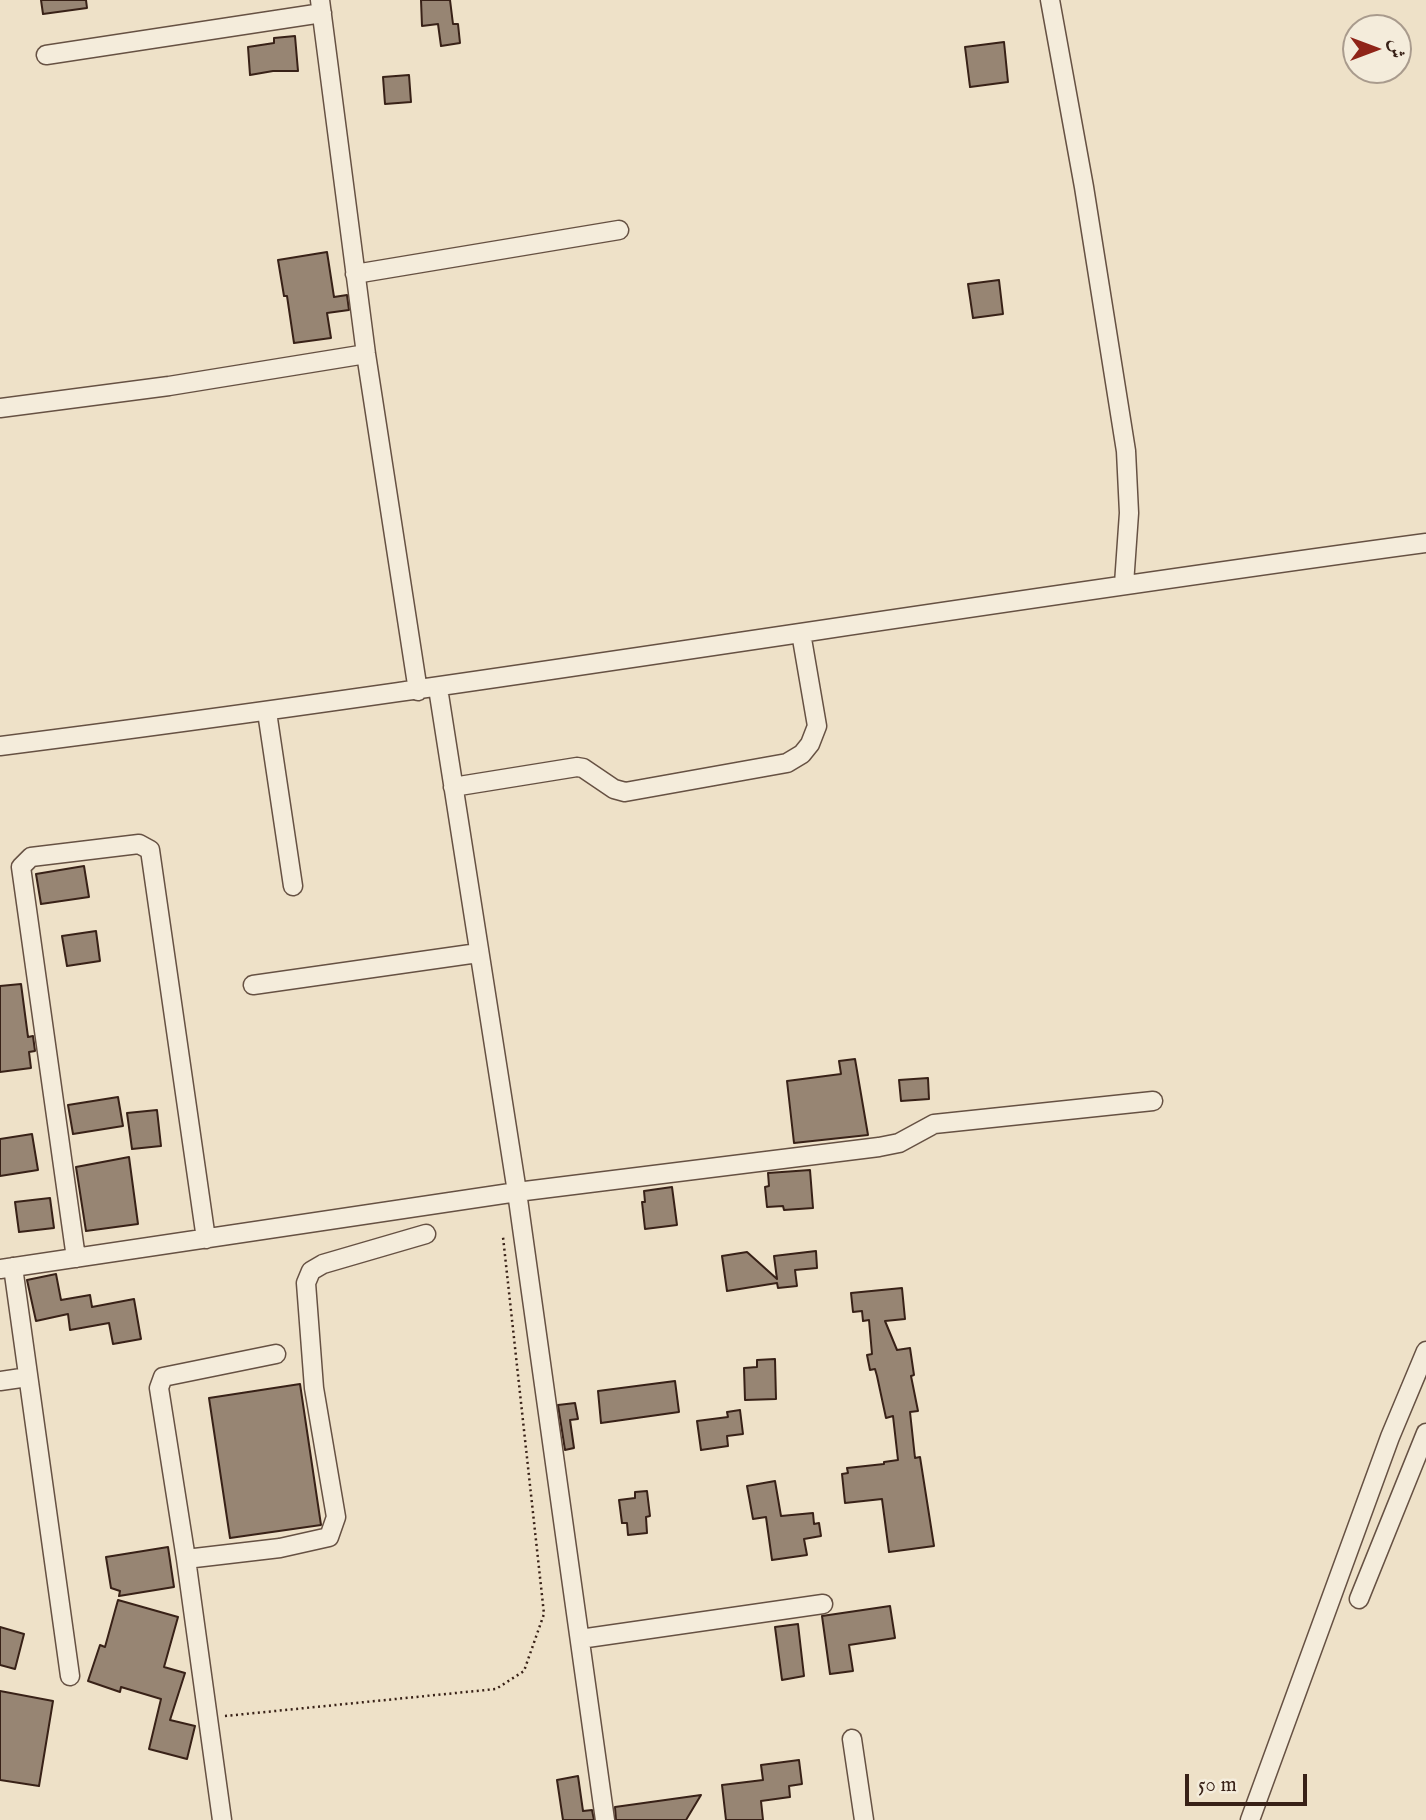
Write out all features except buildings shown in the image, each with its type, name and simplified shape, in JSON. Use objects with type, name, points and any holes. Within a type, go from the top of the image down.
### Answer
[{"type":"street","points":[[1050,0],[1084,187],[1126,451],[1129,513],[1124,584]]},
{"type":"street","points":[[46,55],[321,6],[366,354],[418,691]]},
{"type":"street","points":[[355,274],[619,230]]},
{"type":"street","points":[[0,408],[169,386],[366,354]]},
{"type":"street","points":[[0,746],[418,691],[1124,584],[1426,543]]},
{"type":"street","points":[[453,787],[577,767],[595,775],[614,789],[625,792],[787,763],[802,754],[810,744],[817,726],[801,633]]},
{"type":"street","points":[[438,688],[517,1192],[605,1820]]},
{"type":"street","points":[[267,712],[293,886]]},
{"type":"street","points":[[76,1258],[21,867],[31,857],[139,844],[150,850],[206,1239]]},
{"type":"street","points":[[253,985],[478,953]]},
{"type":"street","points":[[70,1676],[28,1377],[6,1268],[517,1192],[879,1147],[899,1143],[934,1124],[1153,1101]]},
{"type":"street","points":[[186,1559],[281,1548],[329,1537],[336,1517],[314,1388],[306,1283],[311,1271],[323,1264],[426,1234]]},
{"type":"street","points":[[1250,1820],[1391,1437],[1426,1351]]},
{"type":"street","points":[[222,1820],[159,1388],[163,1377],[276,1354]]},
{"type":"street","points":[[0,1381],[28,1377]]},
{"type":"street","points":[[1359,1600],[1426,1433]]},
{"type":"street","points":[[580,1639],[823,1604]]},
{"type":"street","points":[[852,1739],[864,1820]]},
{"type":"path","points":[[208,1718],[496,1689],[524,1671],[544,1614],[503,1237]]}]
